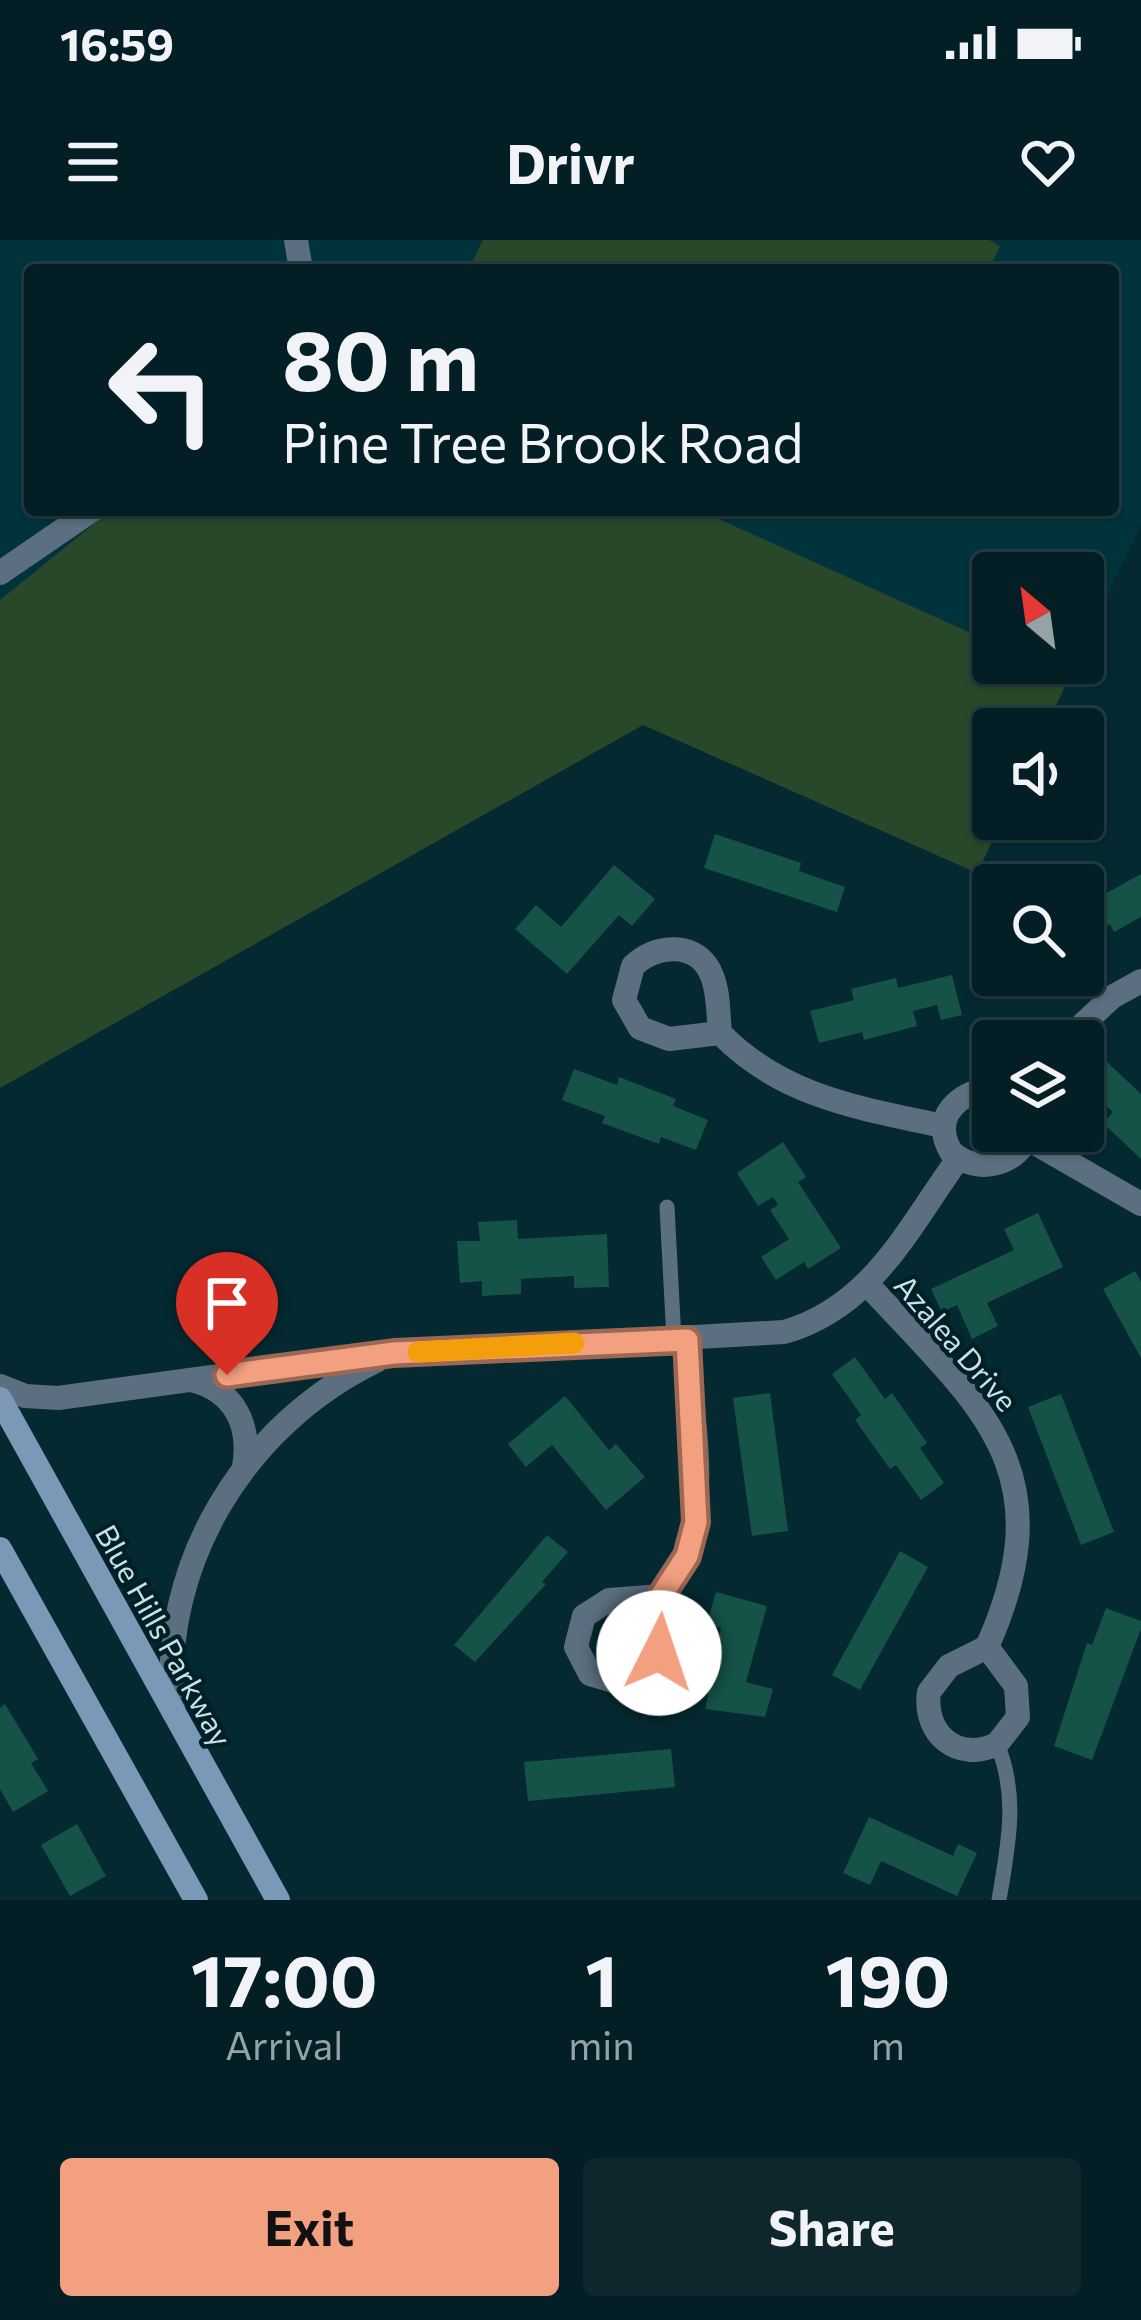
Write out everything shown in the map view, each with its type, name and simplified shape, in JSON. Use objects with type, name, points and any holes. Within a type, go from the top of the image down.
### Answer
[{"type":"main road","name":"Blue Hills Parkway","points":[[0,1399],[278,1900]]},
{"type":"main road","points":[[0,1549],[196,1900]]},
{"type":"street","points":[[0,573],[83,516]]},
{"type":"street","points":[[720,1033],[714,982],[698,957],[661,949],[634,966],[624,1000],[640,1028],[669,1040],[720,1033],[790,1086],[943,1126]]},
{"type":"street","points":[[1087,1020],[1141,980]]},
{"type":"street","points":[[972,1096],[955,1103],[943,1126],[947,1147],[972,1166],[1000,1162],[1011,1152]]},
{"type":"street","points":[[1057,1152],[1141,1204]]},
{"type":"street","points":[[0,1386],[25,1396],[58,1398],[394,1353],[784,1332],[839,1309],[868,1285],[958,1159]]},
{"type":"street","name":"Azalea Drive","points":[[868,1285],[973,1398],[1002,1443],[1019,1531],[1010,1590],[987,1647]]},
{"type":"street","points":[[661,1596],[687,1556],[696,1522],[681,1340]]},
{"type":"street","points":[[173,1711],[171,1656],[180,1597],[206,1530],[243,1470],[313,1399],[394,1353]]},
{"type":"street","points":[[190,1380],[217,1389],[234,1406],[247,1442],[243,1470]]},
{"type":"street","points":[[987,1647],[1016,1687],[1019,1702],[1015,1724],[997,1744],[973,1751],[956,1748],[937,1734],[927,1711],[936,1677],[987,1647]]},
{"type":"lane","points":[[667,1207],[681,1340]]},
{"type":"lane","points":[[997,1744],[1007,1769],[1012,1816],[999,1900]]},
{"type":"shaded area","points":[[0,240],[1141,240],[1141,525],[1104,603],[1104,552],[972,552],[972,637],[712,516],[1119,516],[1119,264],[24,264],[24,516],[104,516],[0,600]]},
{"type":"green space","points":[[483,240],[989,240],[1000,246],[992,264],[471,264]]},
{"type":"green space","points":[[104,516],[712,516],[972,634],[972,684],[1066,684],[1055,708],[972,708],[972,840],[993,840],[981,864],[972,864],[972,871],[643,725],[0,1088],[0,600]]},
{"type":"building","points":[[715,834],[801,863],[799,871],[845,887],[837,912],[704,868]]},
{"type":"building","points":[[614,865],[655,899],[632,926],[619,915],[567,974],[515,929],[536,905],[561,927]]},
{"type":"building","points":[[1141,874],[1141,917],[1114,932],[1110,924],[1104,927],[1104,894]]},
{"type":"building","points":[[952,975],[962,1015],[941,1020],[937,1005],[913,1011],[917,1026],[864,1040],[862,1032],[819,1043],[810,1011],[854,1000],[851,989],[896,978],[898,988]]},
{"type":"building","points":[[1104,1059],[1141,1094],[1141,1159],[1104,1124],[1113,1112],[1104,1104]]},
{"type":"building","points":[[574,1069],[617,1085],[619,1077],[676,1099],[673,1106],[708,1120],[696,1150],[661,1137],[659,1144],[602,1123],[605,1116],[562,1100]]},
{"type":"building","points":[[783,1142],[806,1177],[798,1182],[841,1248],[808,1269],[804,1262],[776,1280],[761,1257],[789,1239],[770,1210],[778,1205],[773,1197],[758,1206],[737,1173]]},
{"type":"building","points":[[1038,1213],[1063,1267],[987,1303],[998,1326],[972,1339],[957,1305],[942,1312],[931,1289],[1014,1250],[1004,1229]]},
{"type":"building","points":[[517,1220],[518,1239],[607,1234],[609,1287],[574,1288],[574,1276],[521,1279],[521,1294],[482,1296],[482,1281],[460,1283],[457,1241],[480,1241],[478,1222]]},
{"type":"building","points":[[1135,1271],[1141,1282],[1141,1358],[1103,1289]]},
{"type":"building","points":[[855,1357],[885,1399],[892,1393],[927,1443],[920,1448],[944,1483],[921,1500],[896,1465],[890,1469],[855,1420],[861,1415],[832,1374]]},
{"type":"building","points":[[770,1393],[788,1531],[752,1536],[733,1398]]},
{"type":"building","points":[[1061,1394],[1114,1532],[1081,1545],[1028,1407]]},
{"type":"building","points":[[565,1396],[609,1450],[616,1444],[645,1477],[606,1510],[552,1445],[526,1467],[508,1444]]},
{"type":"building","points":[[547,1535],[568,1552],[542,1582],[546,1584],[475,1662],[454,1645]]},
{"type":"building","points":[[900,1551],[928,1567],[860,1690],[832,1675]]},
{"type":"building","points":[[716,1592],[767,1606],[746,1682],[773,1689],[765,1717],[705,1709],[721,1628],[707,1624]]},
{"type":"building","points":[[1106,1608],[1141,1621],[1141,1629],[1092,1760],[1054,1746],[1087,1643],[1092,1645]]},
{"type":"building","points":[[5,1704],[38,1759],[31,1763],[48,1791],[13,1812],[0,1789],[0,1708]]},
{"type":"building","points":[[671,1749],[675,1787],[528,1801],[524,1762]]},
{"type":"building","points":[[869,1817],[953,1856],[958,1844],[977,1853],[957,1896],[881,1861],[870,1885],[843,1873]]},
{"type":"building","points":[[77,1824],[106,1876],[70,1896],[41,1845]]},
{"type":"slow traffic","points":[[418,1352],[574,1343]]},
{"type":"route","points":[[227,1375],[394,1353],[687,1340],[696,1522],[687,1556],[661,1596],[659,1653]]}]
